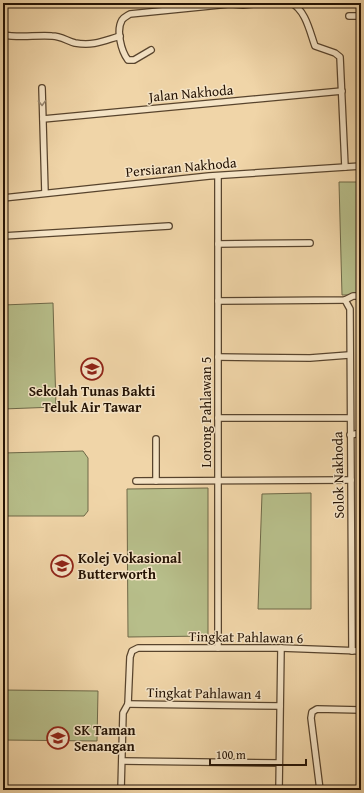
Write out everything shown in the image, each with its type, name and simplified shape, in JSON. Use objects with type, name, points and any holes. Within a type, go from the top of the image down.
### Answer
[{"type":"street","points":[[151,50],[134,60],[128,60],[124,55],[120,36],[120,26],[123,19],[130,14],[230,4],[243,5],[263,3]]},
{"type":"street","points":[[291,3],[301,12],[306,20],[315,46],[335,53],[340,57],[345,167]]},
{"type":"street","points":[[349,16],[361,16]]},
{"type":"street","points":[[3,35],[19,37],[52,36],[60,37],[75,43],[89,44],[102,43],[120,36]]},
{"type":"street","points":[[42,88],[45,193]]},
{"type":"street","name":"Jalan Nakhoda","points":[[43,119],[342,91]]},
{"type":"street","name":"Persiaran Nakhoda","points":[[3,198],[218,176],[361,166]]},
{"type":"street","name":"Lorong Pahlawan 5","points":[[218,176],[218,648]]},
{"type":"street","points":[[3,236],[169,226]]},
{"type":"street","points":[[218,244],[310,243]]},
{"type":"street","points":[[218,301],[345,300],[352,296],[361,296]]},
{"type":"street","name":"Solok Nakhoda","points":[[345,300],[350,309],[349,418],[351,480],[352,651]]},
{"type":"street","points":[[218,357],[310,358],[349,355]]},
{"type":"street","points":[[218,418],[349,418]]},
{"type":"street","points":[[350,435],[361,433]]},
{"type":"street","points":[[156,439],[156,481]]},
{"type":"street","points":[[136,481],[351,480]]},
{"type":"street","name":"Tingkat Pahlawan 6","points":[[128,704],[129,663],[132,651],[138,648],[281,648],[361,651]]},
{"type":"street","points":[[279,790],[281,648]]},
{"type":"street","points":[[121,790],[123,714],[128,704]]},
{"type":"street","name":"Tingkat Pahlawan 4","points":[[128,704],[280,706]]},
{"type":"street","points":[[320,790],[311,718],[312,712],[317,709],[361,710]]},
{"type":"street","points":[[122,761],[280,763]]},
{"type":"green space","points":[[339,182],[361,182],[361,295],[342,295]]},
{"type":"green space","points":[[53,303],[56,407],[3,409],[3,305]]},
{"type":"green space","points":[[83,451],[88,458],[88,511],[84,516],[3,516],[3,453]]},
{"type":"green space","points":[[208,488],[208,636],[128,637],[127,489]]},
{"type":"green space","points":[[311,493],[311,609],[258,609],[262,494]]},
{"type":"green space","points":[[3,690],[98,691],[97,741],[3,740]]},
{"type":"place","name":"Sekolah Tunas Bakti Teluk Air Tawar","points":[[92,369]]},
{"type":"place","name":"Kolej Vokasional Butterworth","points":[[62,566]]},
{"type":"place","name":"SK Taman Senangan","points":[[58,738]]}]
